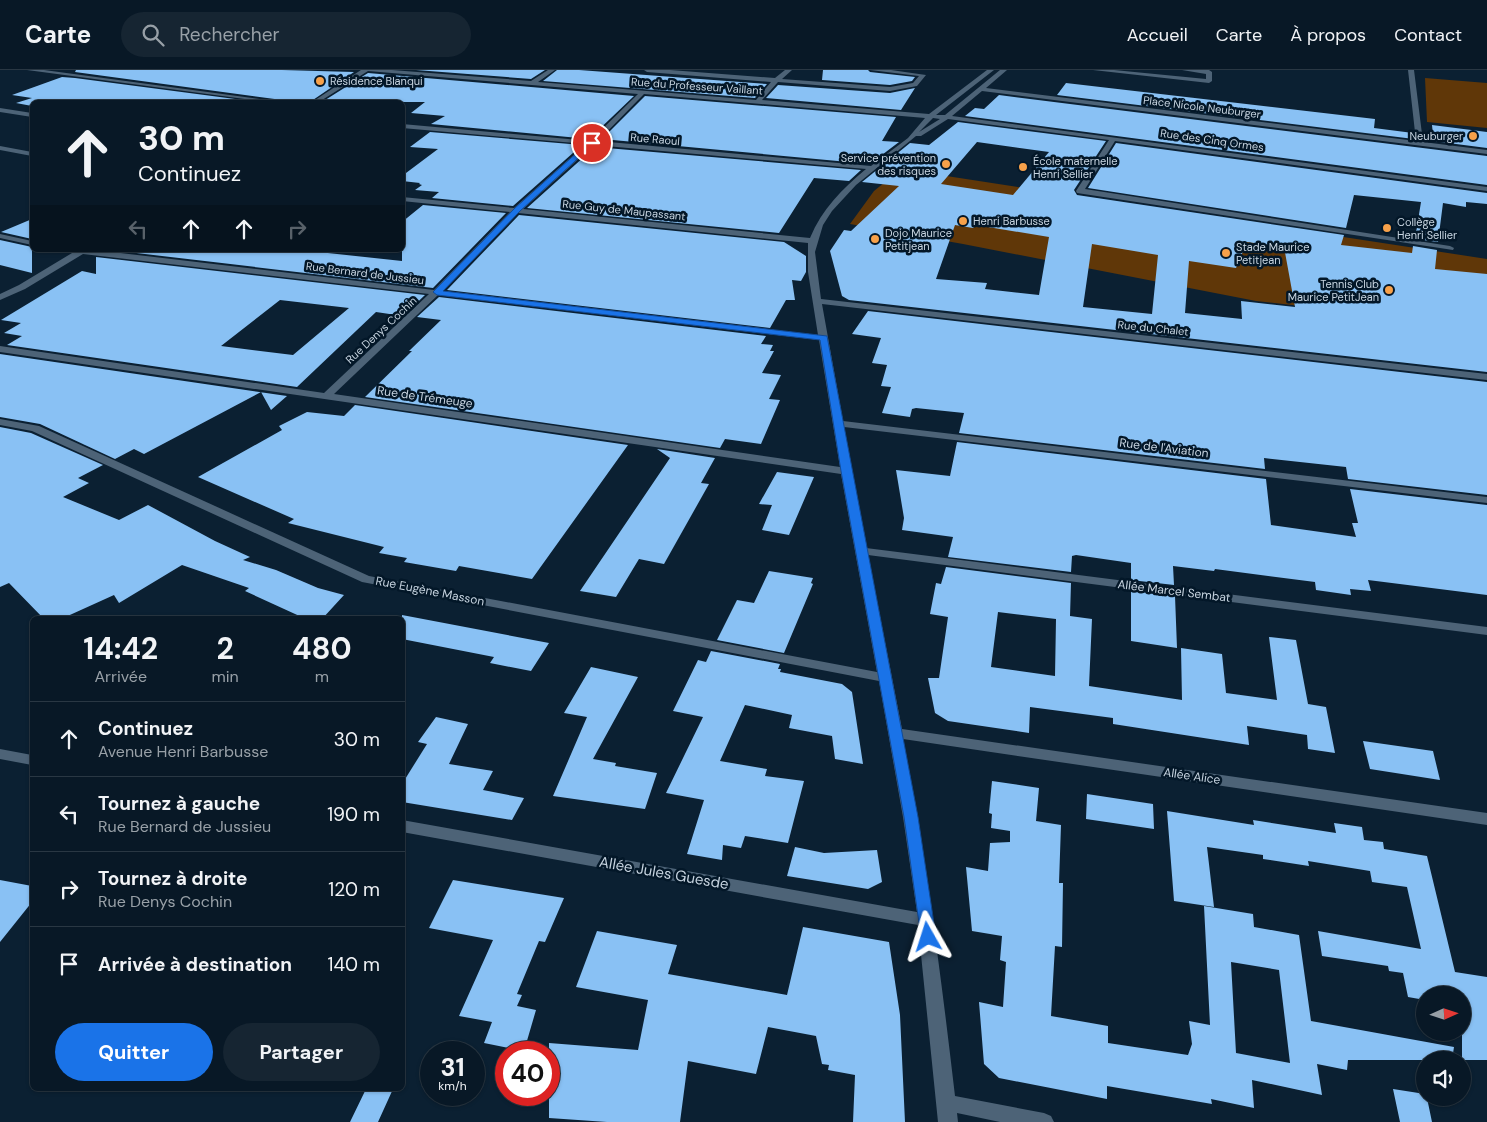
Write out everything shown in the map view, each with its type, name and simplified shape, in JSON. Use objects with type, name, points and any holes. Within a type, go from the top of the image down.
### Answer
[{"type":"street","points":[[30,70],[263,100]]},
{"type":"street","points":[[318,100],[365,70]]},
{"type":"street","name":"Rue du Professeur Vaillant","points":[[370,70],[933,116]]},
{"type":"street","points":[[534,84],[552,70]]},
{"type":"street","points":[[647,70],[898,88],[915,85],[923,75],[873,70]]},
{"type":"street","points":[[758,101],[776,80],[789,70]]},
{"type":"street","points":[[948,1122],[926,920],[911,817],[816,302],[812,272],[812,241],[830,207],[846,190],[876,168],[933,116],[991,70]]},
{"type":"street","points":[[910,139],[947,117],[1004,70]]},
{"type":"street","name":"Place Nicole Neuburger","points":[[1096,70],[1210,81],[1209,72],[1185,70]]},
{"type":"street","points":[[1411,70],[1420,144]]},
{"type":"street","name":"Place Nicole Neuburger","points":[[981,89],[1487,152]]},
{"type":"street","name":"Rue Denys Cochin","points":[[327,395],[437,292],[518,209],[592,143],[643,92]]},
{"type":"street","points":[[0,110],[30,115]]},
{"type":"street","name":"Rue des Cinq Ormes","points":[[933,116],[1113,138],[1487,189]]},
{"type":"street","name":"Rue Raoul","points":[[405,126],[876,168]]},
{"type":"street","points":[[1113,138],[1080,191],[1450,248]]},
{"type":"street","points":[[0,148],[30,154]]},
{"type":"street","name":"Rue Guy de Maupassant","points":[[405,199],[518,209],[812,241]]},
{"type":"street","points":[[0,236],[30,243]]},
{"type":"street","points":[[0,297],[22,287],[79,252]]},
{"type":"street","name":"Rue Bernard de Jussieu","points":[[90,252],[824,338]]},
{"type":"street","name":"Rue du Chalet","points":[[816,302],[1487,377]]},
{"type":"street","name":"Rue de Trémeuge","points":[[0,349],[846,471]]},
{"type":"street","name":"Rue Eugène Masson","points":[[0,422],[36,428],[366,579],[885,678]]},
{"type":"street","name":"Rue de l'Aviation","points":[[837,423],[1487,500]]},
{"type":"street","name":"Allée Marcel Sembat","points":[[862,552],[1487,631]]},
{"type":"street","name":"Allée Alice","points":[[896,733],[1487,819]]},
{"type":"street","points":[[0,754],[30,760]]},
{"type":"street","name":"Allée Jules Guesde","points":[[405,827],[926,920]]},
{"type":"street","points":[[947,1103],[1044,1122]]},
{"type":"shaded area","points":[[1425,78],[1487,83],[1487,128],[1427,122]]},
{"type":"shaded area","name":"Stade Maurice Petitjean","points":[[901,169],[1487,259],[1487,327],[1256,301],[850,224],[874,191]]},
{"type":"building","points":[[76,70],[282,70],[354,72],[313,100],[282,100],[75,72]]},
{"type":"building","points":[[416,70],[545,70],[531,79]]},
{"type":"building","points":[[557,70],[767,84],[755,98],[543,81]]},
{"type":"building","points":[[823,70],[868,70],[870,72],[915,77],[912,81],[890,85],[822,80]]},
{"type":"building","points":[[368,73],[634,96],[589,139],[431,124],[445,116],[411,113],[425,102],[405,102],[405,100],[325,100]]},
{"type":"building","points":[[62,77],[243,100],[30,100],[30,106],[16,103],[32,98],[12,95]]},
{"type":"building","points":[[1066,83],[1375,119],[1374,128],[1413,133],[1414,139],[1057,95]]},
{"type":"building","points":[[778,85],[890,93],[915,88],[901,110],[766,98]]},
{"type":"building","points":[[999,95],[1487,156],[1487,185],[965,116],[975,108],[984,109]]},
{"type":"building","points":[[645,96],[896,117],[882,141],[899,142],[870,164],[602,139]]},
{"type":"building","points":[[958,122],[1106,141],[1074,190],[1077,195],[1344,235],[1341,245],[1412,253],[1413,246],[1437,250],[1435,269],[1487,274],[1487,372],[849,300],[842,296],[830,251],[844,230],[851,231],[899,186],[862,182],[910,143],[929,145]],"holes":[[[977,142],[1049,152],[1013,195],[941,184]],[[955,225],[973,228],[976,225],[1049,237],[1039,295],[985,289],[987,283],[936,279]],[[1247,242],[1284,247],[1295,307],[1241,301],[1242,319],[1185,313],[1189,261],[1236,268]],[[1092,244],[1158,255],[1152,314],[1083,307]]]},
{"type":"building","points":[[1432,125],[1487,132],[1487,148],[1425,140],[1424,134],[1433,135]]},
{"type":"building","points":[[430,132],[582,145],[513,206],[432,198],[439,192],[415,190],[422,185],[420,183],[405,181],[405,174],[438,149],[410,147]]},
{"type":"building","name":"Collège Henri Sellier","points":[[1116,143],[1487,193],[1487,204],[1466,202],[1466,207],[1443,203],[1438,242],[1415,239],[1421,202],[1354,195],[1346,228],[1088,188]]},
{"type":"building","points":[[595,147],[861,170],[849,181],[814,178],[779,233],[527,208]]},
{"type":"building","points":[[423,205],[506,213],[433,288],[128,252],[319,252],[402,261],[402,252],[405,252],[405,220]]},
{"type":"building","points":[[519,215],[784,242],[806,256],[806,272],[801,281],[792,280],[795,300],[786,300],[770,328],[447,290]]},
{"type":"building","points":[[30,220],[30,239],[1,232]]},
{"type":"building","points":[[0,240],[30,247],[30,252],[32,252],[32,273],[0,265]]},
{"type":"building","points":[[96,257],[425,295],[403,316],[376,312],[297,387],[7,345],[22,336],[4,333],[21,323],[1,320],[82,271],[96,274]],"holes":[[[280,300],[349,308],[293,355],[221,346]]]},
{"type":"building","points":[[439,297],[766,336],[761,344],[773,345],[770,351],[774,351],[762,373],[781,375],[769,399],[780,400],[761,444],[725,439],[720,448],[365,397],[441,320],[417,317]]},
{"type":"building","points":[[868,311],[1487,382],[1487,495],[1348,479],[1346,467],[1264,458],[1265,469],[959,433],[964,413],[916,408],[912,409],[910,417],[882,413],[891,387],[881,386],[887,365],[872,363],[881,338],[852,334]]},
{"type":"building","points":[[0,354],[261,392],[144,454],[134,449],[115,459],[40,424],[0,417]]},
{"type":"building","points":[[261,392],[287,396],[271,410]]},
{"type":"building","points":[[355,405],[628,445],[532,579],[459,566],[456,571],[404,562],[407,558],[379,553],[384,547],[288,523],[294,519],[198,477],[282,430],[279,426],[307,412],[344,416]]},
{"type":"building","points":[[0,427],[31,433],[103,465],[78,478],[89,483],[63,497],[119,520],[148,505],[215,541],[250,557],[243,560],[276,570],[318,588],[344,595],[325,616],[299,616],[245,591],[249,588],[182,565],[119,603],[114,595],[68,616],[41,616],[9,583],[0,587]]},
{"type":"building","points":[[957,442],[1266,479],[1271,525],[1356,537],[1352,523],[1358,523],[1350,489],[1487,505],[1487,595],[1368,580],[1371,591],[1350,589],[1351,595],[1316,590],[1315,582],[1215,569],[1214,571],[1173,566],[1174,585],[1131,580],[1131,563],[1076,555],[1072,556],[1071,572],[948,557],[953,537],[902,530],[904,518],[896,470],[950,476]]},
{"type":"building","points":[[657,449],[715,458],[701,483],[709,484],[664,564],[639,559],[616,597],[580,591],[670,458]]},
{"type":"building","points":[[777,472],[814,477],[789,535],[762,530],[772,505],[759,504]]},
{"type":"building","points":[[946,567],[1071,583],[1070,616],[1092,619],[1089,686],[1182,700],[1181,648],[1222,654],[1226,693],[1277,700],[1269,637],[1296,640],[1308,704],[1326,707],[1335,753],[1308,749],[1307,735],[1247,726],[1249,745],[1113,724],[1113,718],[1030,707],[1029,733],[948,721],[935,713],[928,678],[939,678],[948,617],[930,614],[936,583],[941,584]],"holes":[[[998,612],[1056,619],[1055,676],[991,667]]]},
{"type":"building","points":[[769,571],[813,578],[811,583],[813,584],[784,653],[717,640],[737,600],[754,603]]},
{"type":"building","points":[[1131,591],[1175,596],[1177,648],[1131,641]]},
{"type":"building","points":[[402,615],[549,643],[531,671],[490,663],[494,657],[405,640],[405,616]]},
{"type":"building","points":[[711,651],[780,664],[778,669],[781,669],[780,672],[842,684],[852,692],[863,764],[835,759],[832,736],[789,728],[792,715],[745,705],[720,761],[767,769],[765,776],[804,781],[788,843],[745,836],[741,848],[723,845],[722,860],[687,854],[704,800],[666,793],[703,717],[673,711],[698,660],[706,662]]},
{"type":"building","points":[[591,667],[638,677],[593,759],[616,763],[615,766],[657,773],[645,809],[553,796],[587,717],[564,713]]},
{"type":"building","points":[[436,717],[468,724],[449,764],[493,771],[483,790],[524,798],[512,820],[405,802],[405,779],[427,744],[418,742]]},
{"type":"building","points":[[1363,741],[1433,751],[1440,780],[1370,769]]},
{"type":"building","points":[[992,781],[1039,788],[1036,821],[1061,825],[1059,883],[1063,883],[1062,947],[1055,946],[1051,1016],[1108,1026],[1108,1043],[1188,1055],[1192,1044],[1189,1021],[1210,1025],[1204,906],[1253,914],[1254,927],[1299,935],[1311,1021],[1454,1047],[1453,1051],[1416,1051],[1416,1060],[1348,1060],[1347,1070],[1317,1064],[1322,1095],[1252,1080],[1254,1108],[1211,1099],[1212,1104],[1107,1086],[1107,1099],[999,1078],[984,1064],[979,1002],[1003,1007],[1006,962],[1000,960],[1002,936],[972,931],[966,867],[988,871],[990,843],[1010,842],[1010,831],[991,828],[992,814],[989,813]],"holes":[[[1231,962],[1279,970],[1290,1063],[1236,1053]]]},
{"type":"building","points":[[1087,794],[1153,804],[1154,829],[1086,819]]},
{"type":"building","points":[[1167,811],[1254,825],[1253,820],[1336,833],[1334,823],[1362,827],[1364,840],[1383,842],[1384,849],[1427,856],[1455,972],[1487,977],[1487,1060],[1471,1060],[1471,1051],[1462,1051],[1462,1041],[1471,1041],[1471,986],[1416,986],[1416,998],[1408,997],[1403,973],[1389,971],[1388,966],[1322,956],[1318,931],[1421,949],[1407,887],[1372,882],[1370,871],[1308,861],[1309,866],[1263,859],[1263,855],[1207,847],[1214,907],[1174,901]]},
{"type":"building","points":[[795,847],[824,853],[877,850],[882,882],[868,889],[787,876]]},
{"type":"building","points":[[0,880],[30,886],[30,904],[0,942]]},
{"type":"building","points":[[453,880],[564,898],[545,942],[539,941],[517,994],[522,995],[517,1006],[536,1010],[527,1041],[495,1041],[495,1045],[485,1043],[492,1022],[459,1016],[493,940],[429,928]]},
{"type":"building","points":[[803,927],[889,942],[900,1015],[905,1122],[853,1122],[855,1075],[828,1070],[829,1065],[822,1064],[816,1036],[768,1027],[756,1074],[688,1061],[680,1122],[607,1122],[549,1118],[549,1106],[560,1106],[560,1044],[638,1050],[648,1000],[576,987],[597,931],[677,945],[668,974],[787,995]]},
{"type":"building","points":[[1393,1089],[1416,1093],[1416,1106],[1429,1106],[1432,1122],[1400,1122]]},
{"type":"building","points":[[365,1091],[392,1091],[378,1122],[350,1122]]},
{"type":"place","name":"Résidence Blanqui","points":[[320,81]]},
{"type":"place","name":"Neuburger","points":[[1473,136]]},
{"type":"place","name":"Service prévention des risques","points":[[946,164]]},
{"type":"place","name":"École maternelle Henri Sellier","points":[[1023,167]]},
{"type":"place","name":"Henri Barbusse","points":[[963,221]]},
{"type":"place","name":"Collège Henri Sellier","points":[[1387,228]]},
{"type":"place","name":"Dojo Maurice Petitjean","points":[[875,239]]},
{"type":"place","name":"Stade Maurice Petitjean","points":[[1226,253]]},
{"type":"place","name":"Tennis Club Maurice PetitJean","points":[[1389,290]]},
{"type":"route","points":[[592,143],[518,209],[437,292],[824,338],[837,423],[871,595],[911,817],[928,937]]}]
